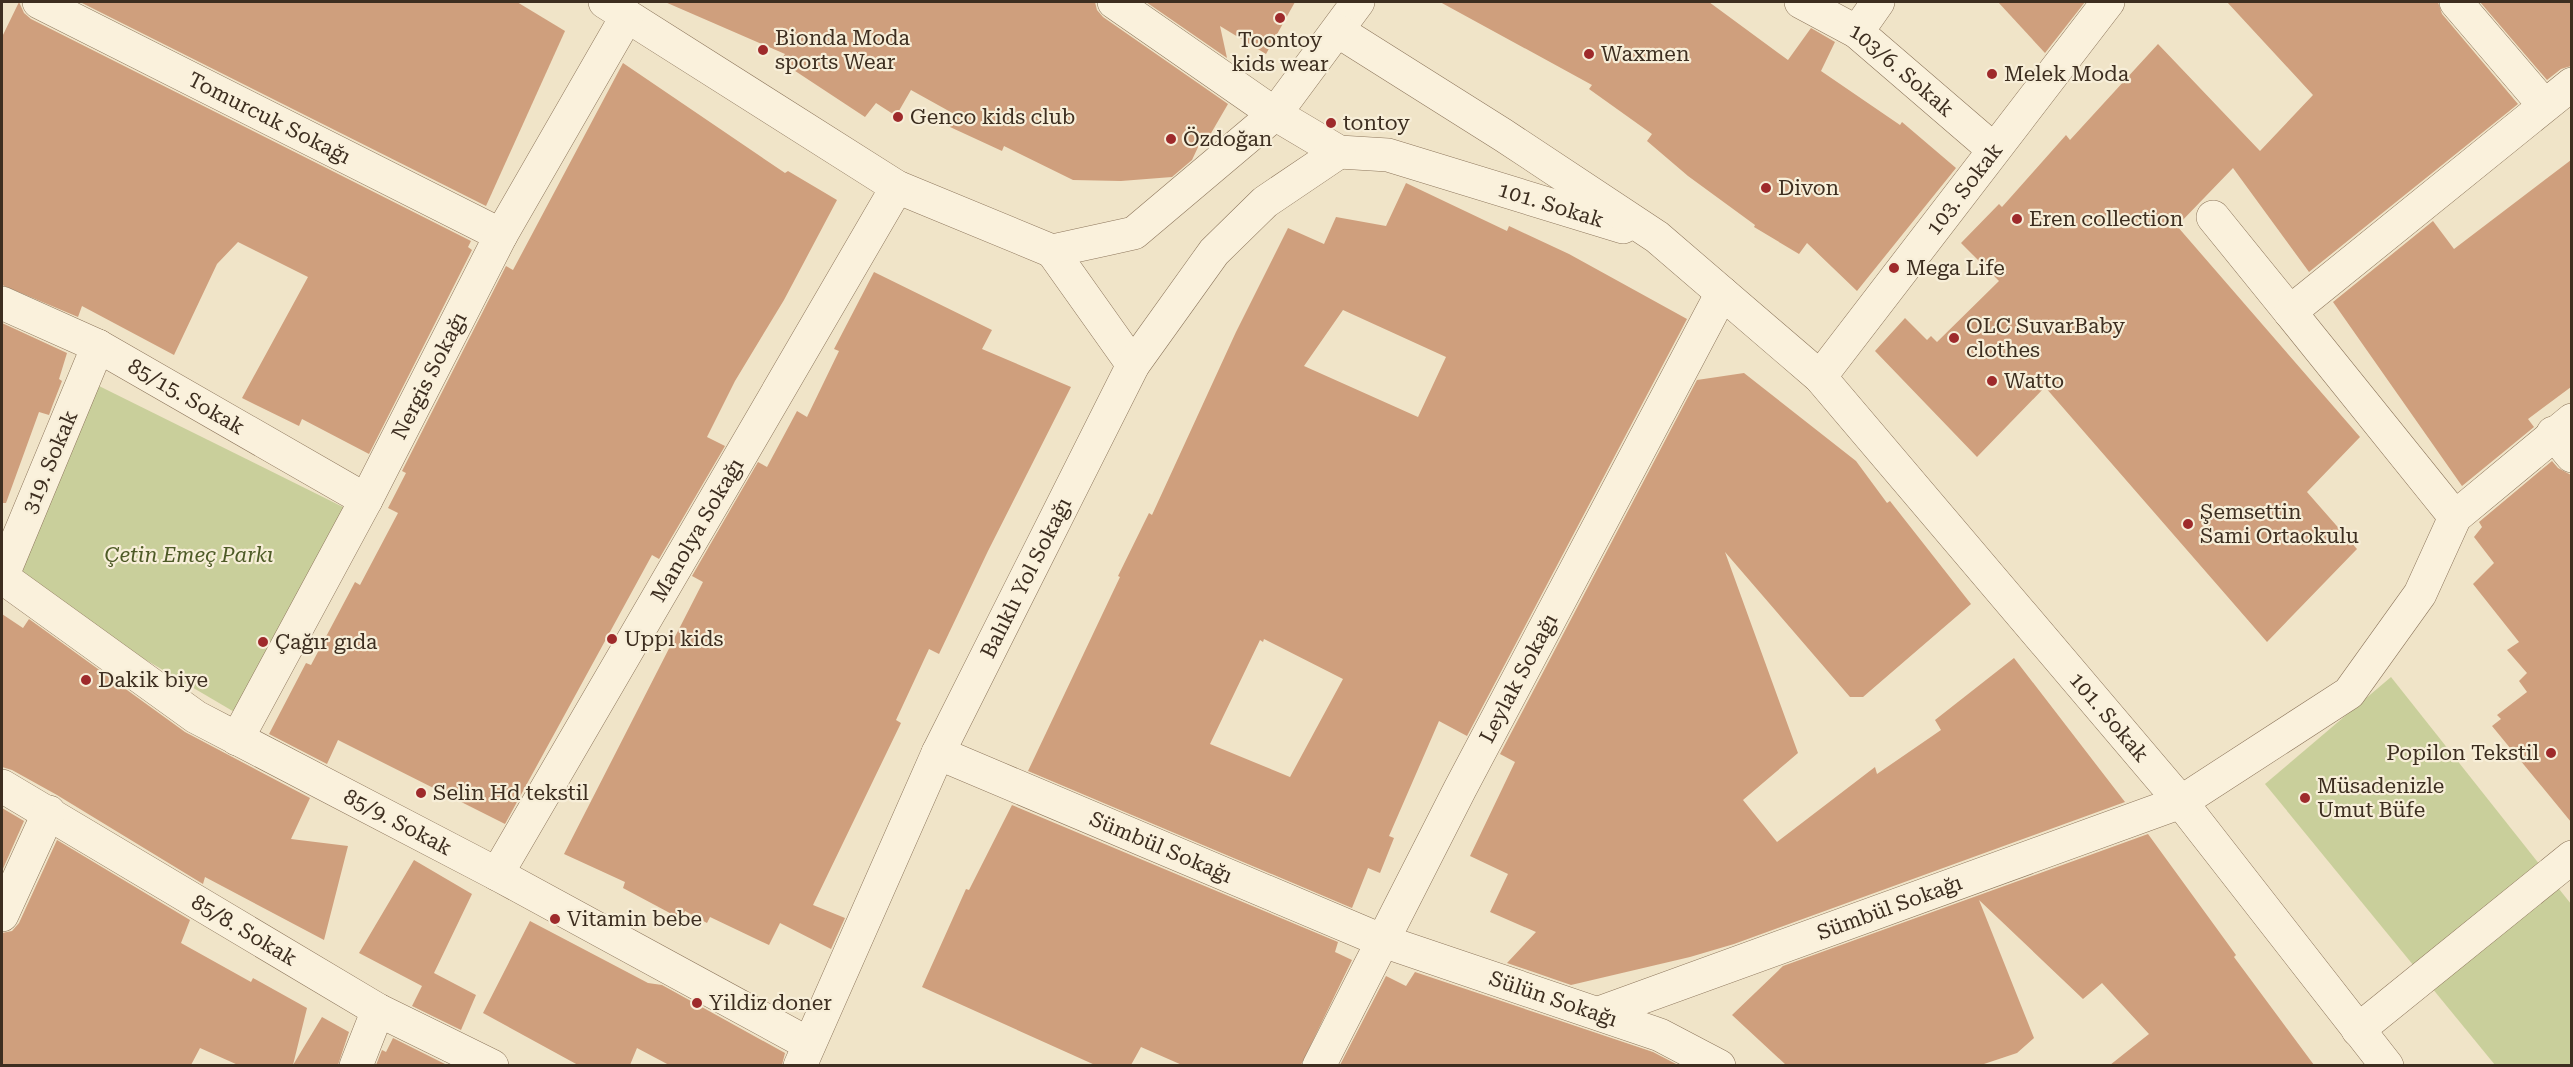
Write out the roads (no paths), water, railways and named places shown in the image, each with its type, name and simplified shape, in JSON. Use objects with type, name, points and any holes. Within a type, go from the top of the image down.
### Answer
[{"type":"street","name":"Tomurcuk Sokağı","points":[[39,2],[501,234]]},
{"type":"street","name":"101. Sokak","points":[[1114,2],[1275,114],[1339,152],[1388,155],[1658,237]]},
{"type":"street","points":[[1052,251],[1134,233],[1275,114],[1358,2]]},
{"type":"street","name":"103/6. Sokak","points":[[1801,2],[1857,32],[1993,149]]},
{"type":"street","points":[[1857,32],[1878,2]]},
{"type":"street","name":"103. Sokak","points":[[1820,377],[2108,2]]},
{"type":"street","points":[[2456,2],[2544,105]]},
{"type":"street","name":"Nergis Sokağı","points":[[237,739],[366,500],[616,9]]},
{"type":"street","points":[[616,9],[897,187],[1052,251],[1133,365]]},
{"type":"street","name":"101. Sokak","points":[[1338,31],[1503,135],[1658,237],[1820,377],[2181,802],[2386,1065]]},
{"type":"street","points":[[2290,312],[2571,84]]},
{"type":"street","name":"Balıklı Yol Sokağı","points":[[804,1055],[938,753],[1133,365],[1214,252],[1265,202],[1339,152]]},
{"type":"street","name":"Manolya Sokağı","points":[[498,874],[897,187]]},
{"type":"street","points":[[2213,217],[2456,517],[2565,436]]},
{"type":"street","name":"Leylak Sokağı","points":[[1320,1065],[1722,293]]},
{"type":"street","name":"85/15. Sokak","points":[[2,303],[99,346],[366,500]]},
{"type":"street","name":"319. Sokak","points":[[2,577],[99,346]]},
{"type":"street","name":"Sümbül Sokağı","points":[[1599,1013],[2181,802],[2349,693],[2420,594],[2456,517]]},
{"type":"street","name":"85/9. Sokak","points":[[2,577],[196,717],[498,874],[804,1055]]},
{"type":"street","name":"Sümbül Sokağı","points":[[938,753],[1383,941]]},
{"type":"street","name":"85/8. Sokak","points":[[2,786],[378,1010],[492,1065]]},
{"type":"street","points":[[2,915],[49,812]]},
{"type":"street","points":[[2358,1030],[2571,857]]},
{"type":"street","name":"Sülün Sokağı","points":[[1383,941],[1660,1035],[1719,1065]]},
{"type":"street","points":[[356,1065],[378,1010]]},
{"type":"place","name":"Toontoy kids wear","points":[[1280,18]]},
{"type":"place","name":"Bionda Moda sports Wear","points":[[763,50]]},
{"type":"place","name":"Waxmen","points":[[1589,54]]},
{"type":"place","name":"Melek Moda","points":[[1992,74]]},
{"type":"place","name":"Genco kids club","points":[[898,117]]},
{"type":"place","name":"tontoy","points":[[1331,123]]},
{"type":"place","name":"Özdoğan","points":[[1171,139]]},
{"type":"place","name":"Divon","points":[[1766,188]]},
{"type":"place","name":"Eren collection","points":[[2017,219]]},
{"type":"place","name":"Mega Life","points":[[1894,268]]},
{"type":"place","name":"OLC SuvarBaby clothes","points":[[1954,338]]},
{"type":"place","name":"Watto","points":[[1992,381]]},
{"type":"place","name":"Şemsettin Sami Ortaokulu","points":[[2188,524]]},
{"type":"place","name":"Uppi kids","points":[[612,639]]},
{"type":"place","name":"Çağır gıda","points":[[263,642]]},
{"type":"place","name":"Dakik biye","points":[[86,680]]},
{"type":"place","name":"Popilon Tekstil","points":[[2551,753]]},
{"type":"place","name":"Selin Hd tekstil","points":[[421,793]]},
{"type":"place","name":"Müsadenizle Umut Büfe","points":[[2305,798]]},
{"type":"place","name":"Vitamin bebe","points":[[555,919]]},
{"type":"place","name":"Yildiz doner","points":[[697,1003]]},
{"type":"park label","name":"Çetin Emeç Parkı","points":[[189,555]]}]
